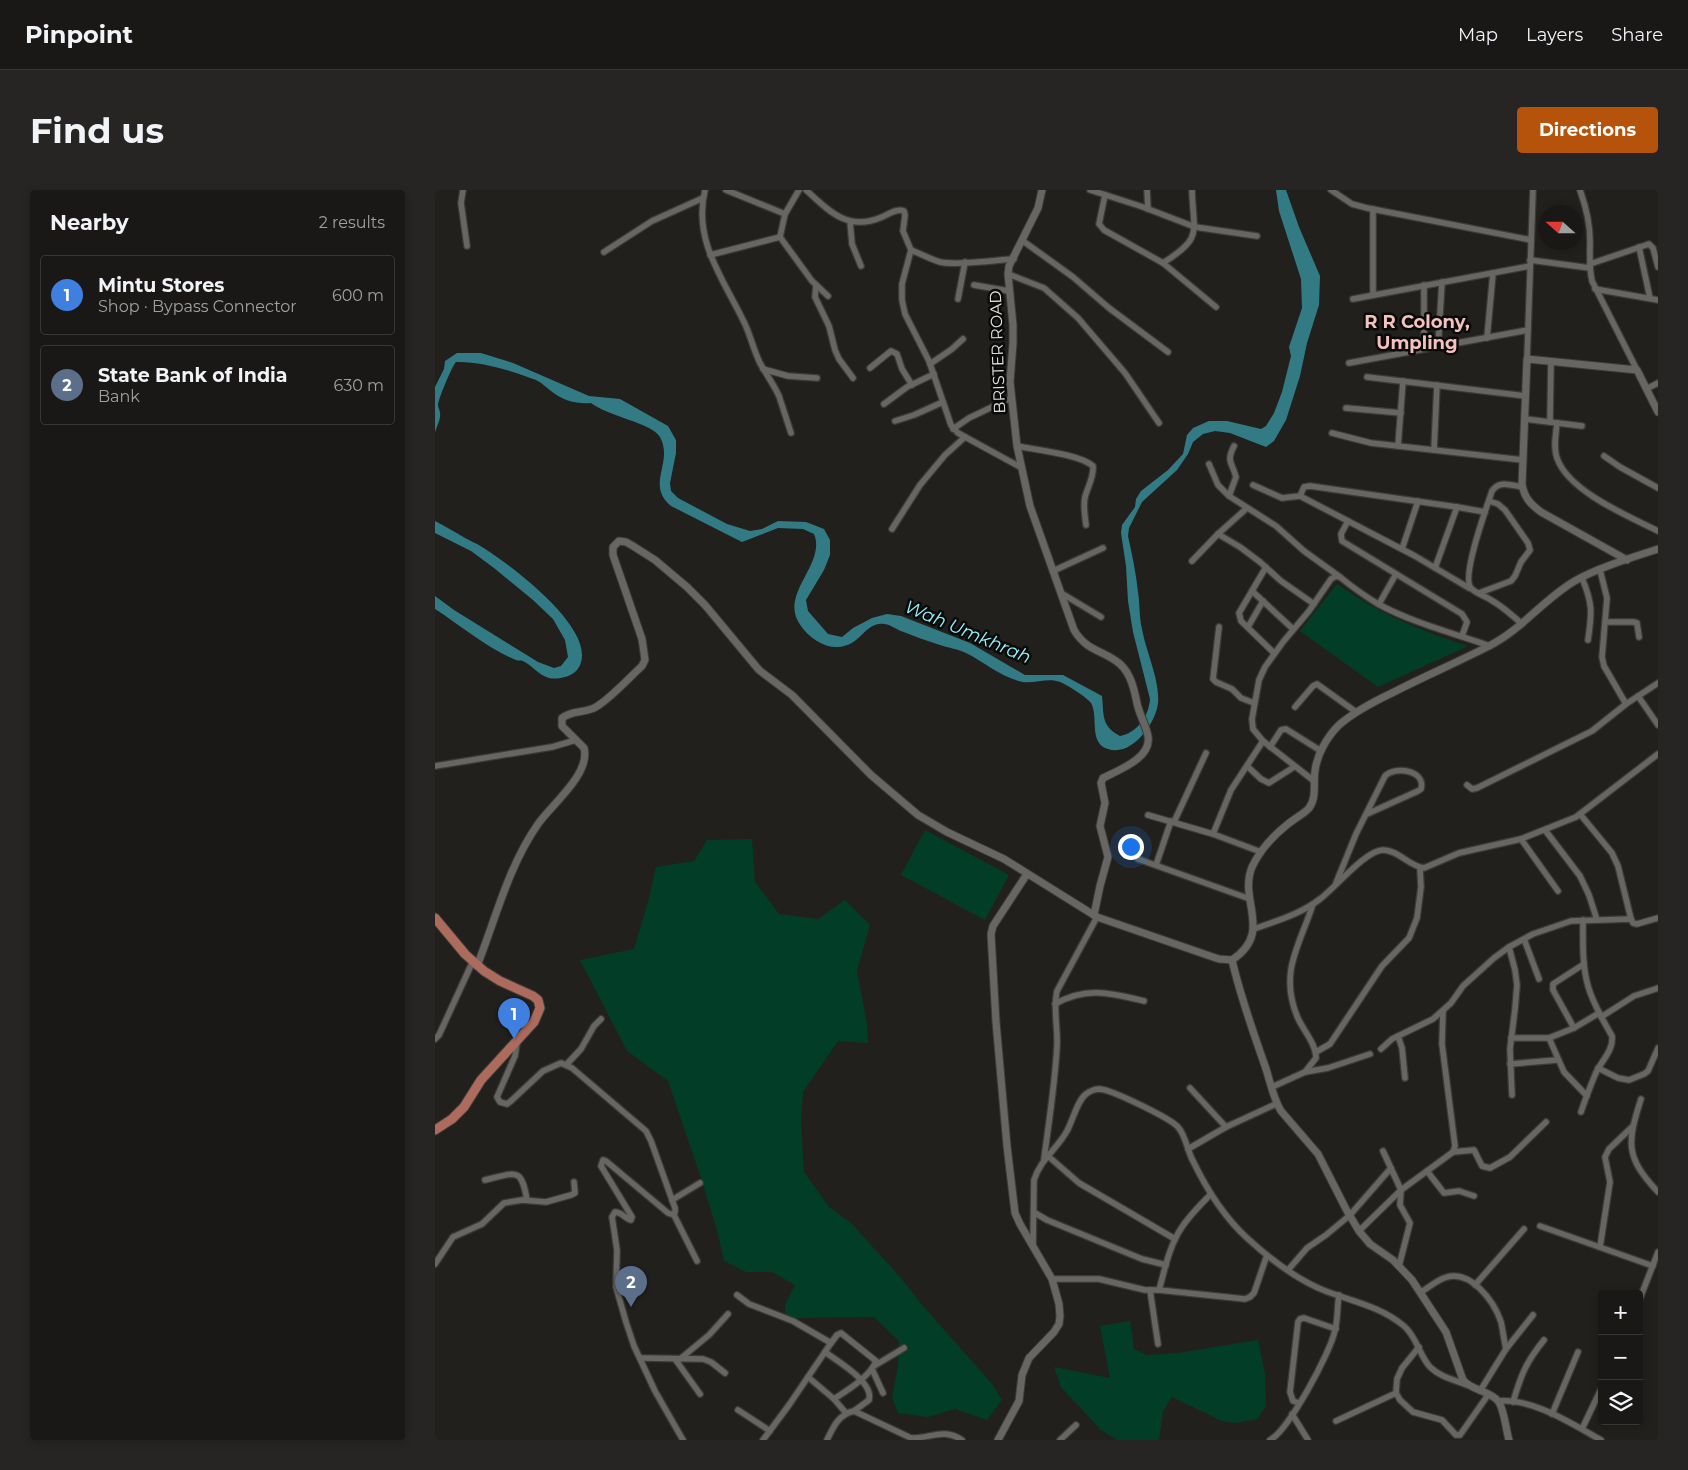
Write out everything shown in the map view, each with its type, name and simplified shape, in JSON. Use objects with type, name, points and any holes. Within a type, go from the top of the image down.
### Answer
[{"type":"main road","points":[[435,918],[475,963],[493,978],[530,994],[540,1005],[539,1013],[534,1022],[481,1080],[459,1112],[435,1130]]},
{"type":"street","points":[[463,190],[461,203],[467,246]]},
{"type":"street","points":[[705,190],[703,198],[704,237],[710,255],[717,273],[744,321],[763,369],[778,395],[791,433]]},
{"type":"street","points":[[726,190],[785,214]]},
{"type":"street","points":[[799,190],[785,214],[780,237],[816,285],[828,296]]},
{"type":"street","points":[[806,190],[831,213],[851,221],[875,220],[901,209],[904,211],[903,231],[911,250],[902,284],[902,300],[905,314],[930,364],[953,429],[1022,468]]},
{"type":"street","name":"BRISTER ROAD","points":[[1042,190],[1038,208],[1009,266],[1008,274],[1013,343],[1010,382],[1017,446],[1030,506],[1075,630],[1084,644],[1120,664],[1129,674],[1148,735],[1144,753],[1103,778],[1101,783],[1105,803],[1100,826],[1107,852],[1107,861],[1100,886],[1096,916]]},
{"type":"street","points":[[1090,190],[1148,209],[1195,228],[1257,236]]},
{"type":"street","points":[[1147,190],[1148,209]]},
{"type":"street","points":[[1163,263],[1182,251],[1188,244],[1195,228],[1192,190]]},
{"type":"street","points":[[1331,190],[1352,204],[1531,240]]},
{"type":"street","points":[[1533,190],[1522,486],[1529,502],[1541,512],[1627,560]]},
{"type":"street","points":[[1580,190],[1588,216],[1590,266],[1595,289],[1658,412]]},
{"type":"street","points":[[1105,195],[1099,224],[1105,230],[1163,263],[1216,307]]},
{"type":"street","points":[[604,252],[652,221],[703,198]]},
{"type":"street","points":[[1373,209],[1373,295]]},
{"type":"street","points":[[851,221],[852,244],[861,266]]},
{"type":"street","points":[[710,255],[780,237]]},
{"type":"street","points":[[1023,241],[1073,277],[1109,308],[1169,352]]},
{"type":"street","points":[[1353,298],[1493,273],[1530,263],[1590,266],[1646,244],[1651,245],[1658,267]]},
{"type":"street","points":[[1639,247],[1650,298]]},
{"type":"street","points":[[911,250],[942,262],[1014,259]]},
{"type":"street","points":[[958,299],[965,262]]},
{"type":"street","points":[[1487,338],[1493,273]]},
{"type":"street","points":[[1008,274],[1044,288],[1078,318],[1125,373],[1159,423]]},
{"type":"street","points":[[1438,347],[1442,282]]},
{"type":"street","points":[[816,285],[815,297],[829,326],[835,350],[839,359],[853,378]]},
{"type":"street","points":[[974,285],[1009,292]]},
{"type":"street","points":[[1424,285],[1424,349]]},
{"type":"street","points":[[1595,289],[1658,300]]},
{"type":"street","points":[[1349,363],[1528,330]]},
{"type":"street","points":[[930,364],[963,339]]},
{"type":"street","points":[[870,368],[891,352],[895,352],[902,369],[912,385]]},
{"type":"street","points":[[1527,359],[1637,370]]},
{"type":"street","points":[[1550,422],[1551,361]]},
{"type":"street","points":[[763,369],[788,376],[817,378]]},
{"type":"street","points":[[884,404],[912,385],[934,374]]},
{"type":"street","points":[[1367,377],[1526,396]]},
{"type":"street","points":[[1398,446],[1403,381]]},
{"type":"street","points":[[1647,389],[1658,383]]},
{"type":"street","points":[[1434,450],[1437,385]]},
{"type":"street","points":[[953,429],[969,418],[1011,398]]},
{"type":"street","points":[[895,421],[943,402]]},
{"type":"street","points":[[1346,408],[1401,413]]},
{"type":"street","points":[[1525,419],[1583,426]]},
{"type":"street","points":[[1557,423],[1555,452],[1557,459],[1568,474],[1597,499],[1658,532]]},
{"type":"street","points":[[1332,433],[1361,441],[1523,460]]},
{"type":"street","points":[[892,529],[920,485],[945,455],[965,437]]},
{"type":"street","points":[[1017,446],[1073,458],[1093,466],[1093,473],[1085,496],[1086,525]]},
{"type":"street","points":[[1229,496],[1236,477],[1229,462],[1234,446]]},
{"type":"street","points":[[1604,456],[1658,488]]},
{"type":"street","points":[[1209,464],[1219,485],[1229,496],[1276,526],[1304,551],[1379,604],[1426,624],[1490,646]]},
{"type":"street","points":[[1472,590],[1468,582],[1468,572],[1492,491],[1499,484],[1522,486]]},
{"type":"street","points":[[1253,485],[1282,498],[1300,496],[1402,549],[1479,593],[1510,613],[1522,624]]},
{"type":"street","points":[[1300,496],[1304,487],[1309,486],[1485,512]]},
{"type":"street","points":[[1402,549],[1418,501]]},
{"type":"street","points":[[1479,593],[1511,581],[1530,550],[1529,542],[1505,510],[1498,504],[1489,501]]},
{"type":"street","points":[[1435,568],[1457,507]]},
{"type":"street","points":[[1192,561],[1247,508]]},
{"type":"street","points":[[1348,521],[1341,534],[1342,541],[1462,614],[1467,622],[1462,636]]},
{"type":"street","points":[[1218,534],[1240,547],[1281,581],[1314,604]]},
{"type":"street","points":[[435,1039],[439,1035],[475,963],[525,844],[543,817],[567,792],[578,775],[585,751],[582,745],[562,726],[562,718],[568,714],[599,706],[642,666],[645,660],[642,639],[613,555],[612,550],[619,541],[626,542],[655,560],[687,587],[705,605],[759,670],[793,695],[871,775],[901,802],[929,822],[1004,859],[1096,916],[1219,959],[1232,960],[1243,950],[1254,929],[1248,887],[1252,867],[1261,852],[1273,838],[1288,824],[1308,810],[1312,804],[1317,760],[1321,751],[1339,726],[1371,703],[1434,671],[1490,646],[1522,624],[1569,584],[1654,550],[1658,545]]},
{"type":"street","points":[[1053,570],[1103,548]]},
{"type":"street","points":[[1266,568],[1239,614],[1241,621],[1274,653]]},
{"type":"street","points":[[1600,570],[1607,598],[1602,657],[1604,666],[1626,704]]},
{"type":"street","points":[[1379,604],[1396,574]]},
{"type":"street","points":[[1314,781],[1270,748],[1257,735],[1252,724],[1254,703],[1259,680],[1274,653],[1314,604],[1331,579],[1336,576],[1341,577]]},
{"type":"street","points":[[1582,578],[1592,608],[1588,640]]},
{"type":"street","points":[[1252,591],[1293,629]]},
{"type":"street","points":[[1061,593],[1101,618]]},
{"type":"street","points":[[1247,627],[1263,601]]},
{"type":"street","points":[[1606,622],[1637,623],[1639,637]]},
{"type":"street","points":[[1219,627],[1213,679],[1232,689],[1238,696],[1254,703]]},
{"type":"street","points":[[1467,785],[1472,789],[1477,788],[1592,731],[1626,704],[1658,683]]},
{"type":"street","points":[[1295,707],[1313,686],[1317,684],[1356,712]]},
{"type":"street","points":[[1638,696],[1658,726]]},
{"type":"street","points":[[1270,748],[1281,730],[1286,728],[1321,751]]},
{"type":"street","points":[[435,766],[552,747],[575,740]]},
{"type":"street","points":[[1213,834],[1231,790],[1263,741]]},
{"type":"street","points":[[1156,865],[1173,822],[1206,753]]},
{"type":"street","points":[[1254,929],[1294,914],[1313,904],[1377,850],[1389,850],[1420,868],[1431,866],[1468,850],[1521,838],[1545,830],[1580,814],[1658,754]]},
{"type":"street","points":[[1247,766],[1261,780],[1269,782],[1294,766]]},
{"type":"street","points":[[1335,886],[1356,834],[1381,781],[1389,772],[1400,769],[1417,776],[1421,783],[1421,789],[1367,814]]},
{"type":"street","points":[[1580,814],[1612,853],[1619,866],[1633,923],[1637,924],[1658,918]]},
{"type":"street","points":[[1148,815],[1213,834],[1261,852]]},
{"type":"street","points":[[1545,830],[1585,885],[1597,920]]},
{"type":"street","points":[[1521,838],[1558,891]]},
{"type":"street","points":[[1138,859],[1250,898]]},
{"type":"street","points":[[1316,1052],[1330,1044],[1381,966],[1409,938],[1417,918],[1421,887],[1420,868]]},
{"type":"street","points":[[999,1438],[1019,1401],[1022,1375],[1029,1358],[1048,1339],[1059,1324],[1059,1304],[1052,1279],[1015,1213],[997,1041],[991,934],[993,926],[1027,874]]},
{"type":"street","points":[[1305,1072],[1314,1061],[1316,1052],[1295,1012],[1289,973],[1292,956],[1313,904]]},
{"type":"street","points":[[1046,1157],[1058,1039],[1055,1004],[1057,992],[1096,916]]},
{"type":"street","points":[[1381,1049],[1392,1039],[1425,1024],[1443,1011],[1463,986],[1494,958],[1524,939],[1555,925],[1583,920],[1631,919]]},
{"type":"street","points":[[1581,1112],[1598,1068],[1608,1054],[1612,1042],[1612,1036],[1600,1015],[1587,984],[1584,964],[1583,920]]},
{"type":"street","points":[[1524,939],[1539,979]]},
{"type":"street","points":[[1509,947],[1517,985],[1511,1038],[1512,1094]]},
{"type":"street","points":[[1232,960],[1254,1037],[1277,1104],[1318,1154],[1359,1231],[1375,1248],[1399,1266],[1413,1280],[1446,1332],[1457,1368],[1467,1385]]},
{"type":"street","points":[[1574,1028],[1553,990],[1553,984],[1584,964]]},
{"type":"street","points":[[1511,1038],[1549,1038],[1574,1028],[1634,996],[1658,988]]},
{"type":"street","points":[[1055,1004],[1072,995],[1086,993],[1115,994],[1144,1000]]},
{"type":"street","points":[[1443,1011],[1441,1044],[1455,1146],[1453,1152]]},
{"type":"street","points":[[567,1064],[581,1049],[594,1026],[601,1019]]},
{"type":"street","points":[[1398,1036],[1402,1048],[1405,1078]]},
{"type":"street","points":[[1549,1038],[1557,1060],[1564,1072],[1587,1096]]},
{"type":"street","points":[[517,1042],[515,1056],[497,1100],[502,1104],[511,1101],[537,1076],[551,1066],[561,1063],[567,1064],[646,1130],[672,1200],[674,1215],[697,1261]]},
{"type":"street","points":[[1598,1068],[1618,1078],[1629,1080],[1648,1071],[1658,1048]]},
{"type":"street","points":[[1272,1087],[1305,1072],[1328,1068],[1370,1054]]},
{"type":"street","points":[[1510,1064],[1557,1060]]},
{"type":"street","points":[[1190,1088],[1226,1127]]},
{"type":"street","points":[[1033,1246],[1034,1180],[1036,1171],[1046,1157],[1056,1148],[1067,1130],[1080,1100],[1091,1090],[1100,1089],[1123,1096],[1175,1123],[1182,1134],[1195,1165],[1224,1214],[1267,1255],[1309,1284],[1389,1315],[1411,1332],[1425,1360],[1436,1372],[1489,1395],[1498,1401],[1513,1402],[1552,1414],[1601,1440]]},
{"type":"street","points":[[1641,1099],[1632,1127],[1631,1140],[1634,1159],[1641,1172],[1658,1192]]},
{"type":"street","points":[[1188,1149],[1226,1127],[1277,1104]]},
{"type":"street","points":[[1359,1231],[1401,1190],[1453,1152],[1474,1150],[1482,1166],[1489,1168],[1510,1157],[1546,1122]]},
{"type":"street","points":[[1600,1248],[1610,1182],[1605,1156],[1609,1149],[1632,1127]]},
{"type":"street","points":[[1383,1151],[1401,1190],[1400,1205],[1408,1219],[1409,1227],[1399,1266]]},
{"type":"street","points":[[1046,1157],[1079,1183],[1175,1239]]},
{"type":"street","points":[[674,1215],[668,1213],[607,1161],[603,1160],[601,1166],[632,1217],[629,1220],[620,1213],[615,1212],[612,1217],[617,1250],[616,1286],[626,1322],[655,1391],[683,1440]]},
{"type":"street","points":[[1288,1270],[1307,1248],[1350,1215],[1391,1168]]},
{"type":"street","points":[[1427,1171],[1445,1193],[1459,1192],[1474,1196]]},
{"type":"street","points":[[485,1180],[507,1175],[519,1176],[522,1178],[527,1200]]},
{"type":"street","points":[[435,1264],[456,1235],[482,1224],[507,1201],[527,1200],[546,1202],[571,1195],[575,1193],[573,1182]]},
{"type":"street","points":[[672,1200],[700,1183]]},
{"type":"street","points":[[1159,1290],[1175,1239],[1191,1215],[1211,1194]]},
{"type":"street","points":[[1035,1213],[1047,1220],[1142,1259],[1166,1265]]},
{"type":"street","points":[[1540,1226],[1653,1266]]},
{"type":"street","points":[[1475,1285],[1525,1229]]},
{"type":"street","points":[[1643,1291],[1658,1252]]},
{"type":"street","points":[[1052,1279],[1099,1279],[1134,1288],[1245,1299],[1255,1293],[1267,1255]]},
{"type":"street","points":[[1421,1292],[1445,1278],[1464,1278],[1475,1285],[1489,1300],[1497,1314],[1506,1349]]},
{"type":"street","points":[[1150,1290],[1158,1344]]},
{"type":"street","points":[[737,1295],[760,1309],[793,1321],[831,1343]]},
{"type":"street","points":[[1270,1440],[1283,1428],[1321,1368],[1336,1329],[1339,1295]]},
{"type":"street","points":[[677,1359],[709,1335],[729,1314]]},
{"type":"street","points":[[1480,1391],[1506,1349],[1533,1315]]},
{"type":"street","points":[[1299,1403],[1293,1400],[1290,1392],[1298,1322],[1304,1318],[1336,1329]]},
{"type":"street","points":[[763,1440],[831,1343],[841,1333],[874,1359],[876,1362],[873,1368],[883,1393]]},
{"type":"street","points":[[1513,1402],[1528,1359],[1544,1340]]},
{"type":"street","points":[[1419,1347],[1401,1368],[1395,1393],[1413,1412],[1442,1420],[1456,1436],[1460,1435],[1489,1395]]},
{"type":"street","points":[[834,1399],[873,1368],[904,1348]]},
{"type":"street","points":[[825,1352],[861,1378],[870,1396],[866,1402],[854,1411],[846,1413],[837,1422],[827,1440]]},
{"type":"street","points":[[1552,1414],[1578,1352]]},
{"type":"street","points":[[640,1358],[703,1359],[711,1362],[725,1373]]},
{"type":"street","points":[[677,1359],[700,1394]]},
{"type":"street","points":[[808,1377],[834,1399],[846,1413]]},
{"type":"street","points":[[1336,1421],[1395,1393]]},
{"type":"street","points":[[1581,1429],[1598,1395]]},
{"type":"street","points":[[1498,1401],[1509,1440]]},
{"type":"street","points":[[738,1410],[770,1431]]},
{"type":"street","points":[[854,1411],[911,1438],[937,1433],[954,1435],[963,1440]]},
{"type":"street","points":[[1292,1414],[1308,1440]]},
{"type":"street","points":[[1060,1440],[1076,1425]]},
{"type":"street","points":[[933,1440],[937,1433]]},
{"type":"green space","points":[[1337,584],[1384,613],[1432,634],[1468,646],[1378,687],[1300,631]]},
{"type":"green space","points":[[925,830],[1009,875],[985,920],[901,875]]},
{"type":"green space","points":[[752,839],[755,882],[779,914],[818,919],[845,900],[870,925],[857,971],[867,1024],[868,1043],[838,1041],[803,1092],[801,1123],[804,1172],[829,1207],[851,1223],[992,1384],[1002,1400],[987,1420],[955,1409],[928,1417],[898,1413],[892,1398],[898,1366],[899,1341],[874,1317],[786,1318],[785,1305],[795,1285],[772,1272],[746,1272],[724,1261],[717,1230],[668,1081],[627,1051],[580,960],[634,949],[656,867],[694,861],[707,840]]},
{"type":"green space","points":[[1130,1321],[1134,1349],[1147,1355],[1178,1353],[1258,1340],[1265,1374],[1266,1406],[1257,1419],[1236,1423],[1222,1421],[1172,1397],[1163,1411],[1159,1440],[1117,1440],[1101,1430],[1061,1387],[1054,1367],[1110,1378],[1100,1326]]},
{"type":"water","points":[[1276,190],[1286,190],[1299,227],[1320,276],[1319,305],[1307,343],[1300,376],[1286,420],[1274,441],[1266,447],[1230,433],[1215,431],[1203,434],[1193,442],[1188,454],[1177,470],[1142,502],[1129,528],[1128,536],[1139,597],[1141,624],[1157,685],[1158,703],[1153,720],[1148,728],[1134,743],[1126,748],[1117,750],[1102,746],[1096,736],[1091,703],[1077,691],[1060,682],[1051,680],[1023,682],[1015,680],[963,652],[925,640],[886,624],[872,626],[856,640],[841,647],[826,645],[812,638],[801,626],[795,614],[795,603],[798,591],[814,557],[816,545],[814,534],[803,529],[778,528],[742,542],[671,506],[660,490],[664,456],[663,447],[660,437],[648,428],[607,412],[591,403],[581,403],[565,399],[538,381],[517,373],[486,365],[456,362],[439,402],[440,418],[435,432],[435,387],[444,369],[445,361],[457,353],[481,353],[513,363],[589,396],[620,399],[668,426],[676,440],[676,453],[670,483],[671,491],[678,498],[727,524],[750,531],[762,529],[778,521],[806,522],[824,529],[830,540],[830,555],[824,570],[806,600],[808,611],[828,634],[842,637],[853,628],[872,618],[887,614],[901,616],[970,643],[1025,675],[1063,675],[1102,696],[1106,724],[1120,736],[1132,731],[1141,723],[1147,712],[1150,699],[1133,632],[1128,601],[1126,566],[1121,533],[1122,525],[1135,507],[1136,499],[1141,491],[1168,470],[1183,454],[1187,435],[1193,428],[1209,421],[1227,421],[1261,429],[1266,426],[1274,413],[1282,392],[1291,356],[1289,347],[1302,308],[1301,279],[1279,211]]},
{"type":"water","points":[[435,521],[495,555],[531,583],[550,601],[566,619],[578,638],[582,655],[577,670],[568,676],[560,678],[552,679],[545,677],[523,661],[516,660],[495,650],[435,609],[435,596],[454,610],[538,662],[554,668],[561,666],[568,657],[565,640],[553,619],[533,600],[471,551],[435,533]]},
{"type":"place","name":"Mintu Stores","points":[[514,1039]]},
{"type":"place","name":"State Bank of India","points":[[631,1307]]},
{"type":"district","name":"R R Colony, Umpling","points":[[1417,332]]},
{"type":"water label","name":"Wah Umkhrah","points":[[968,632]]}]
